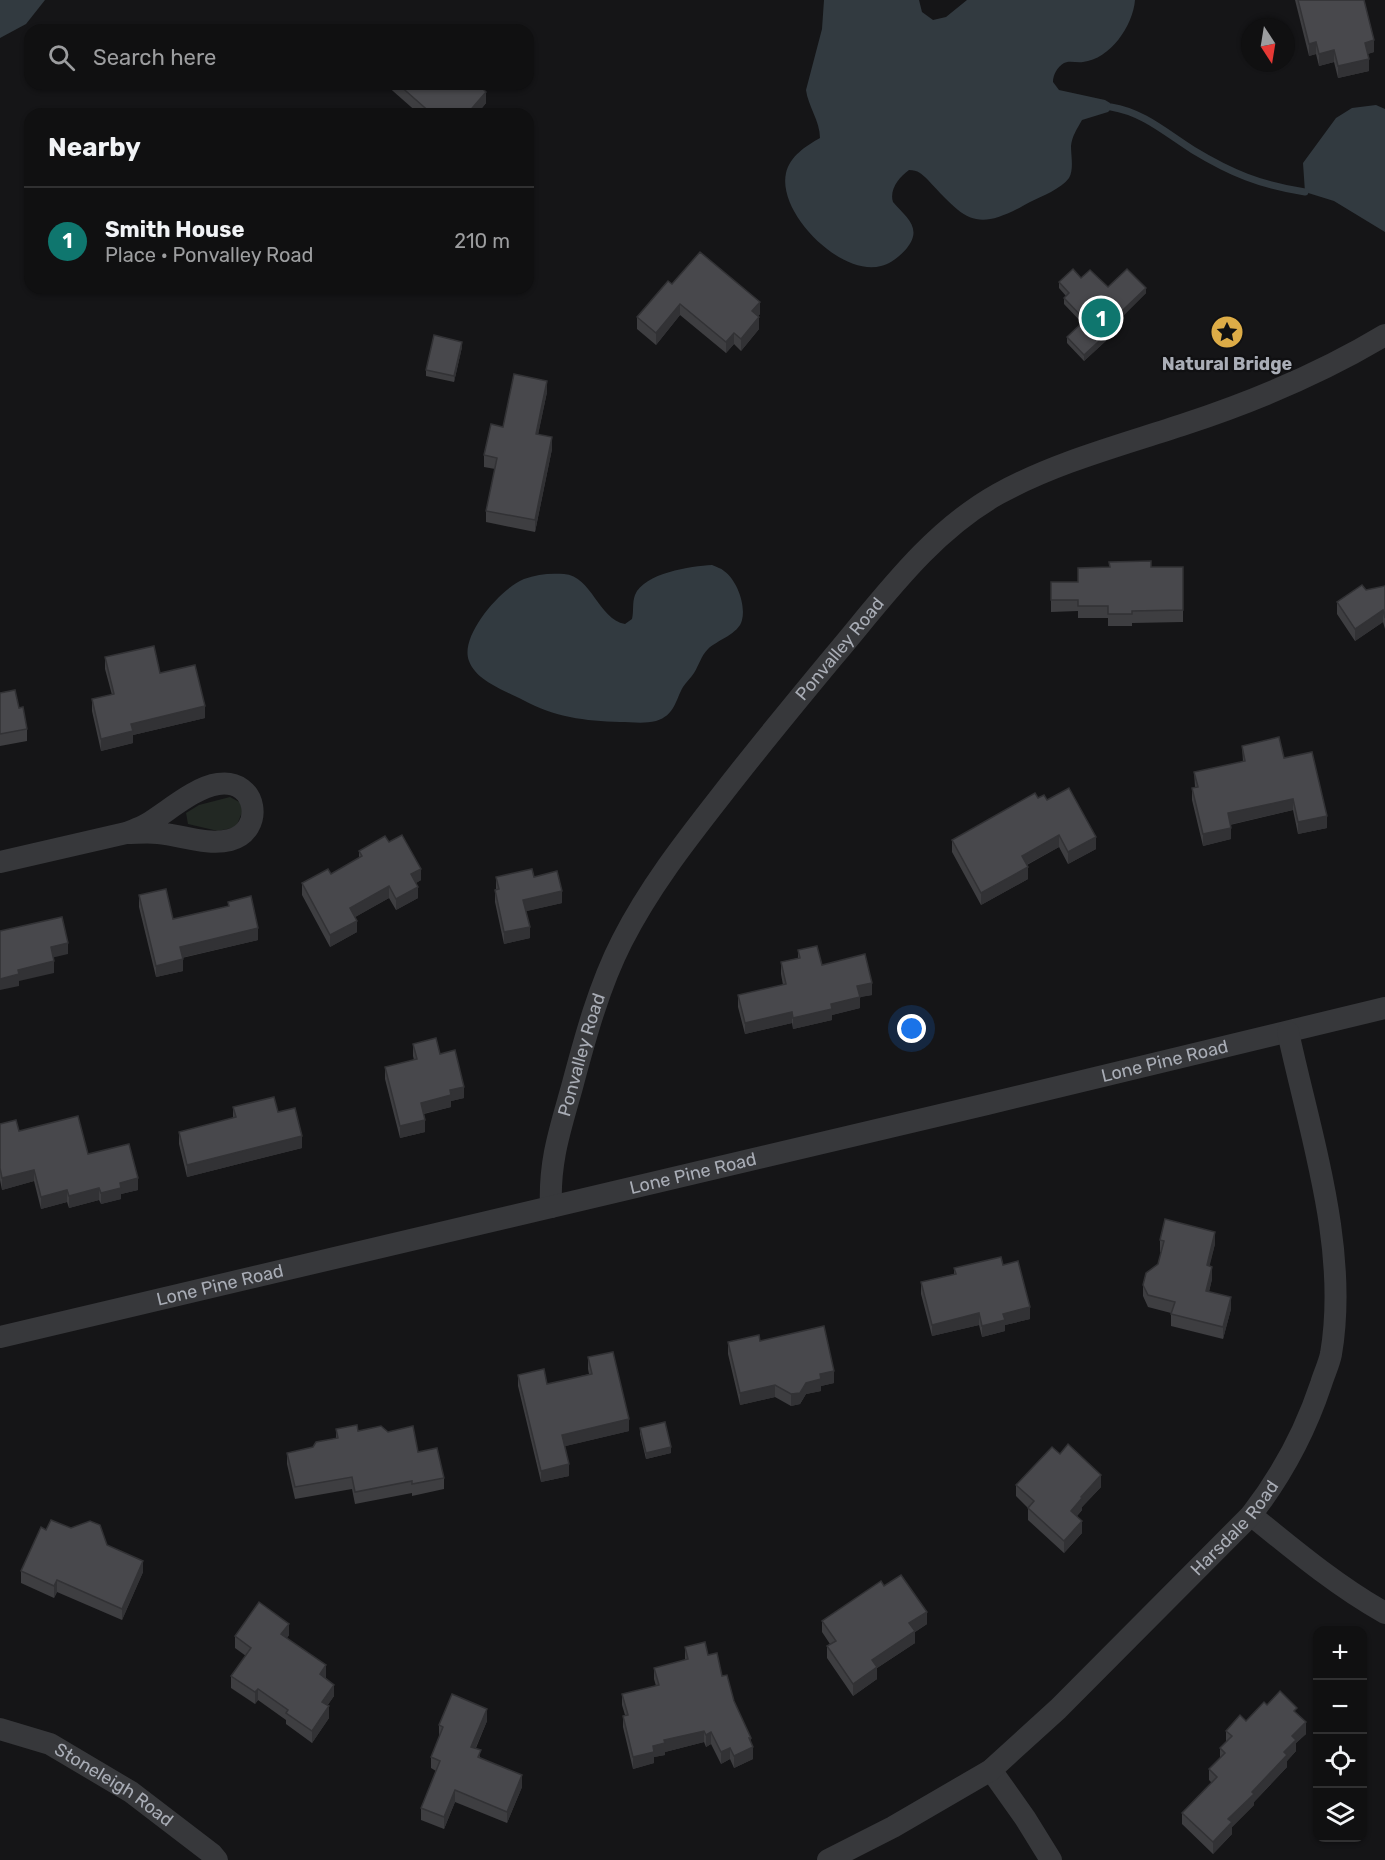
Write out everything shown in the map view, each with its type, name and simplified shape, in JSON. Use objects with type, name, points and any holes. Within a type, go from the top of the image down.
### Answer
[{"type":"street","name":"Ponvalley Road","points":[[551,1207],[549,1179],[553,1154],[584,1041],[616,954],[644,901],[672,859],[782,718],[889,591],[926,551],[955,523],[975,508],[1033,477],[1262,397],[1309,377],[1385,335]]},
{"type":"street","points":[[0,862],[126,833],[145,825],[202,789],[215,784],[235,784],[243,789],[252,804],[249,827],[242,836],[229,840],[215,842],[157,832],[126,833]]},
{"type":"street","name":"Lone Pine Road","points":[[0,1337],[1385,1008]]},
{"type":"street","name":"Harsdale Road","points":[[828,1860],[893,1827],[991,1770],[1058,1709],[1251,1515],[1269,1492],[1294,1451],[1330,1355],[1336,1300],[1330,1226],[1288,1032]]},
{"type":"street","points":[[1251,1515],[1365,1602],[1385,1613]]},
{"type":"street","name":"Stoneleigh Road","points":[[0,1729],[50,1744],[131,1792],[212,1854],[216,1860]]},
{"type":"street","points":[[991,1770],[1051,1860]]},
{"type":"shaded area","points":[[0,0],[45,0],[26,24],[0,38]]},
{"type":"shaded area","points":[[824,0],[919,0],[922,12],[933,20],[946,17],[967,0],[1135,0],[1125,30],[1111,48],[1093,60],[1064,63],[1055,74],[1053,82],[1059,90],[1105,100],[1112,108],[1108,112],[1082,120],[1072,139],[1071,171],[1066,182],[1012,212],[984,220],[963,214],[922,174],[909,170],[896,184],[892,197],[893,202],[911,223],[912,241],[902,253],[888,263],[865,267],[848,262],[831,252],[816,239],[802,223],[792,206],[786,189],[786,173],[791,161],[804,148],[820,138],[806,90],[822,29]]},
{"type":"shaded area","points":[[1376,105],[1385,109],[1385,232],[1334,201],[1305,192],[1303,163],[1336,118],[1352,108]]},
{"type":"shaded area","points":[[712,565],[721,569],[733,580],[743,607],[742,620],[737,629],[706,652],[683,687],[674,707],[667,715],[656,721],[638,723],[594,721],[546,710],[492,685],[478,674],[469,661],[470,639],[484,614],[504,592],[524,579],[549,574],[574,577],[582,582],[608,614],[625,624],[632,619],[635,595],[648,581],[681,569]]},
{"type":"shaded area","points":[[230,797],[241,803],[243,810],[236,827],[218,831],[188,824],[186,813],[199,805]]},
{"type":"building","points":[[1298,0],[1364,0],[1374,40],[1365,43],[1369,59],[1338,66],[1334,50],[1319,54],[1316,42],[1309,44]]},
{"type":"building","points":[[405,90],[484,90],[486,92],[472,108],[425,108]]},
{"type":"building","points":[[700,252],[760,302],[752,311],[759,317],[741,339],[734,333],[726,342],[680,304],[656,333],[637,317],[668,281],[672,284]]},
{"type":"building","points":[[1073,269],[1081,278],[1090,270],[1108,287],[1127,269],[1146,288],[1105,327],[1109,332],[1084,355],[1067,337],[1085,320],[1064,298],[1069,293],[1059,282]]},
{"type":"building","points":[[434,335],[462,342],[454,376],[426,370]]},
{"type":"building","points":[[514,374],[547,381],[536,434],[552,437],[535,520],[486,511],[497,458],[484,455],[491,424],[503,427]]},
{"type":"building","points":[[1151,561],[1151,567],[1183,567],[1183,610],[1108,614],[1108,606],[1078,606],[1078,600],[1051,600],[1051,582],[1078,582],[1078,568],[1110,567],[1109,562]]},
{"type":"building","points":[[1362,585],[1366,590],[1385,586],[1385,618],[1383,610],[1355,629],[1337,602]]},
{"type":"building","points":[[154,646],[160,673],[195,665],[205,706],[131,724],[133,731],[101,739],[92,699],[114,694],[105,657]]},
{"type":"building","points":[[15,690],[19,708],[23,707],[27,729],[0,734],[0,693]]},
{"type":"building","points":[[1279,737],[1284,758],[1312,752],[1327,816],[1298,822],[1293,799],[1228,813],[1231,828],[1203,834],[1192,788],[1198,787],[1194,772],[1245,761],[1242,746]]},
{"type":"building","points":[[1069,788],[1096,837],[1068,852],[1059,835],[1022,856],[1028,867],[981,893],[952,840],[1035,793],[1038,798],[1044,795],[1047,800]]},
{"type":"building","points":[[402,835],[421,869],[411,874],[418,887],[396,899],[389,886],[350,908],[357,921],[330,935],[302,883],[328,869],[331,874],[362,856],[359,851],[385,836],[389,842]]},
{"type":"building","points":[[532,869],[534,877],[557,871],[562,891],[523,900],[530,927],[504,932],[495,890],[499,889],[496,877]]},
{"type":"building","points":[[166,889],[173,919],[229,906],[228,902],[251,896],[258,928],[180,947],[183,959],[156,966],[139,895]]},
{"type":"building","points":[[62,917],[68,943],[51,947],[54,961],[18,970],[19,974],[0,979],[0,931]]},
{"type":"building","points":[[817,946],[822,965],[865,954],[872,983],[857,986],[860,997],[831,1004],[832,1009],[793,1018],[792,1012],[745,1023],[738,995],[786,984],[781,962],[800,958],[798,950]]},
{"type":"building","points":[[436,1038],[440,1054],[455,1050],[464,1087],[450,1090],[451,1095],[421,1103],[425,1120],[400,1126],[385,1067],[417,1059],[413,1044]]},
{"type":"building","points":[[274,1097],[278,1112],[295,1108],[302,1136],[187,1165],[179,1132],[236,1117],[233,1107]]},
{"type":"building","points":[[78,1116],[88,1154],[129,1144],[138,1178],[120,1183],[121,1188],[101,1193],[99,1188],[69,1196],[67,1190],[41,1197],[34,1170],[2,1178],[0,1124],[16,1120],[19,1131]]},
{"type":"building","points":[[1165,1219],[1215,1232],[1207,1265],[1212,1267],[1206,1291],[1231,1297],[1223,1327],[1171,1314],[1175,1302],[1148,1295],[1143,1285],[1146,1273],[1158,1264],[1164,1241],[1160,1240]]},
{"type":"building","points":[[1001,1257],[1003,1265],[1018,1261],[1030,1307],[1003,1314],[1005,1320],[982,1326],[979,1313],[932,1325],[921,1282],[956,1274],[954,1268]]},
{"type":"building","points":[[824,1326],[834,1371],[820,1374],[821,1379],[806,1383],[800,1393],[791,1394],[775,1385],[740,1393],[728,1342],[759,1335],[760,1341]]},
{"type":"building","points":[[613,1352],[629,1419],[562,1435],[569,1464],[541,1471],[518,1375],[544,1369],[547,1384],[592,1374],[588,1357]]},
{"type":"building","points":[[665,1422],[671,1447],[646,1453],[640,1428]]},
{"type":"building","points":[[357,1425],[358,1431],[381,1426],[388,1432],[413,1426],[418,1452],[437,1448],[444,1478],[412,1484],[412,1481],[355,1492],[352,1477],[295,1487],[287,1453],[313,1447],[316,1442],[338,1438],[336,1429]]},
{"type":"building","points":[[1068,1444],[1101,1475],[1071,1511],[1082,1521],[1064,1541],[1028,1508],[1034,1501],[1016,1485],[1052,1447],[1060,1454]]},
{"type":"building","points":[[51,1520],[71,1528],[90,1521],[100,1525],[107,1545],[143,1561],[122,1609],[57,1580],[54,1586],[21,1571],[41,1527],[46,1530]]},
{"type":"building","points":[[901,1575],[927,1612],[909,1623],[915,1631],[872,1660],[877,1667],[853,1684],[827,1646],[836,1641],[822,1621],[881,1581],[884,1586]]},
{"type":"building","points":[[259,1602],[289,1624],[281,1634],[326,1665],[320,1674],[334,1685],[322,1702],[329,1706],[312,1731],[286,1713],[288,1710],[258,1689],[255,1692],[231,1676],[251,1648],[235,1636]]},
{"type":"building","points":[[705,1642],[708,1655],[717,1653],[722,1676],[727,1675],[734,1701],[753,1747],[734,1756],[730,1748],[721,1752],[711,1732],[706,1735],[704,1731],[664,1740],[665,1743],[653,1746],[654,1752],[633,1757],[623,1716],[628,1715],[622,1694],[659,1685],[654,1668],[688,1659],[685,1647]]},
{"type":"building","points":[[1280,1691],[1297,1708],[1294,1711],[1306,1722],[1292,1736],[1296,1740],[1284,1752],[1287,1755],[1252,1792],[1254,1794],[1228,1819],[1232,1822],[1213,1842],[1182,1813],[1217,1777],[1209,1769],[1225,1753],[1220,1748],[1232,1736],[1226,1731],[1240,1715],[1246,1721],[1264,1702],[1267,1705]]},
{"type":"building","points":[[452,1694],[487,1709],[471,1747],[481,1750],[478,1757],[522,1775],[507,1812],[455,1790],[444,1817],[421,1808],[440,1761],[431,1757],[443,1727],[439,1725]]},
{"type":"waterway","points":[[1111,107],[1144,118],[1193,150],[1233,172],[1274,186],[1305,192]]},
{"type":"place","name":"Smith House","points":[[1101,318]]},
{"type":"place","name":"Natural Bridge","points":[[1227,332]]}]
